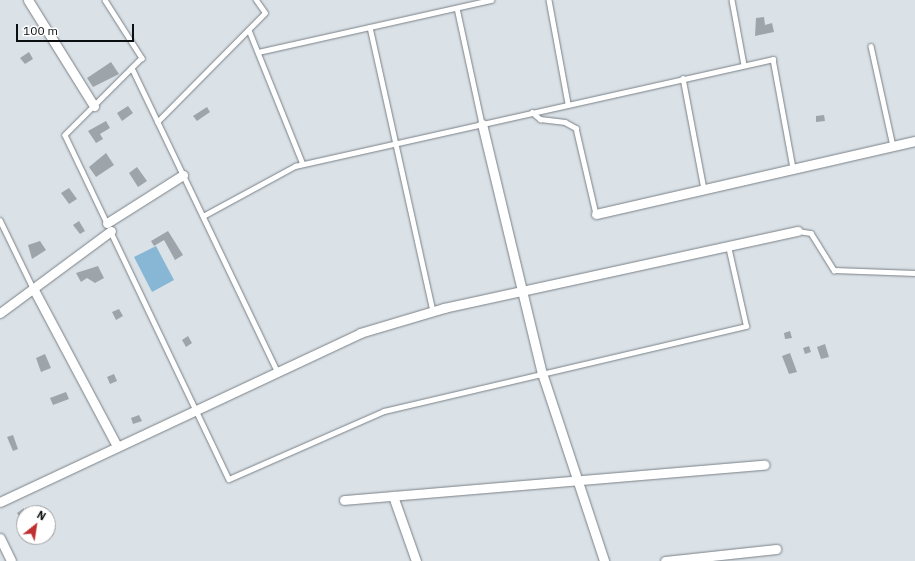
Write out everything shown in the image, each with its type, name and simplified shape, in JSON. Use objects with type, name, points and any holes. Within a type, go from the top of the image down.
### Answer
[{"type":"street","points":[[28,0],[94,106]]},
{"type":"street","points":[[482,124],[520,292],[542,373],[575,482],[604,561]]},
{"type":"street","points":[[596,214],[915,141]]},
{"type":"street","points":[[0,313],[109,227],[183,175]]},
{"type":"street","points":[[0,502],[196,410],[277,370],[360,333],[433,311],[798,231]]},
{"type":"street","points":[[33,288],[117,446]]},
{"type":"street","points":[[344,500],[575,482],[765,465]]},
{"type":"street","points":[[393,496],[416,561]]},
{"type":"street","points":[[0,538],[11,561]]},
{"type":"street","points":[[665,561],[776,549]]},
{"type":"lane","points":[[105,0],[142,58],[65,134],[229,479],[384,410],[746,326],[728,246]]},
{"type":"lane","points":[[157,122],[265,13],[256,0]]},
{"type":"lane","points":[[258,52],[491,0]]},
{"type":"lane","points":[[549,0],[568,104]]},
{"type":"lane","points":[[732,0],[744,65]]},
{"type":"lane","points":[[457,8],[482,124]]},
{"type":"lane","points":[[370,27],[433,311]]},
{"type":"lane","points":[[248,30],[303,164]]},
{"type":"lane","points":[[871,46],[893,146]]},
{"type":"lane","points":[[203,216],[285,170],[303,164],[772,59],[793,168]]},
{"type":"lane","points":[[132,68],[277,370]]},
{"type":"lane","points":[[683,78],[704,189]]},
{"type":"lane","points":[[532,112],[540,119],[565,122],[576,128],[596,214]]},
{"type":"lane","points":[[0,220],[33,288]]},
{"type":"lane","points":[[798,231],[811,233],[834,270],[915,273]]},
{"type":"shaded area","points":[[156,246],[174,280],[152,292],[134,257]]},
{"type":"building","points":[[764,17],[765,25],[772,23],[774,32],[755,36],[756,18]]},
{"type":"building","points":[[29,52],[33,59],[25,64],[20,58]]},
{"type":"building","points":[[111,62],[119,74],[93,87],[87,78]]},
{"type":"building","points":[[128,106],[133,113],[122,121],[117,113]]},
{"type":"building","points":[[207,107],[210,112],[197,121],[193,116]]},
{"type":"building","points":[[824,115],[825,121],[816,122],[816,116]]},
{"type":"building","points":[[106,121],[110,128],[100,134],[103,139],[96,143],[88,131]]},
{"type":"building","points":[[106,153],[114,165],[96,177],[89,167]]},
{"type":"building","points":[[137,167],[147,181],[138,187],[129,173]]},
{"type":"building","points":[[69,188],[77,199],[69,204],[61,193]]},
{"type":"building","points":[[79,221],[85,231],[80,234],[73,225]]},
{"type":"building","points":[[168,231],[183,255],[175,260],[164,240],[154,246],[151,241]]},
{"type":"building","points":[[40,241],[46,250],[32,259],[28,245]]},
{"type":"building","points":[[98,266],[104,278],[95,283],[87,278],[81,282],[76,273]]},
{"type":"building","points":[[119,309],[123,316],[116,320],[112,312]]},
{"type":"building","points":[[790,331],[792,338],[785,339],[784,333]]},
{"type":"building","points":[[188,336],[192,343],[186,347],[182,340]]},
{"type":"building","points":[[825,344],[829,357],[821,359],[817,347]]},
{"type":"building","points":[[809,346],[811,352],[805,354],[803,348]]},
{"type":"building","points":[[790,353],[797,372],[789,374],[782,356]]},
{"type":"building","points":[[45,354],[51,368],[41,372],[36,358]]},
{"type":"building","points":[[114,374],[117,381],[110,384],[107,377]]},
{"type":"building","points":[[66,392],[69,399],[53,405],[50,398]]},
{"type":"building","points":[[139,415],[142,421],[133,424],[131,418]]},
{"type":"building","points":[[13,435],[18,449],[13,451],[7,437]]}]
